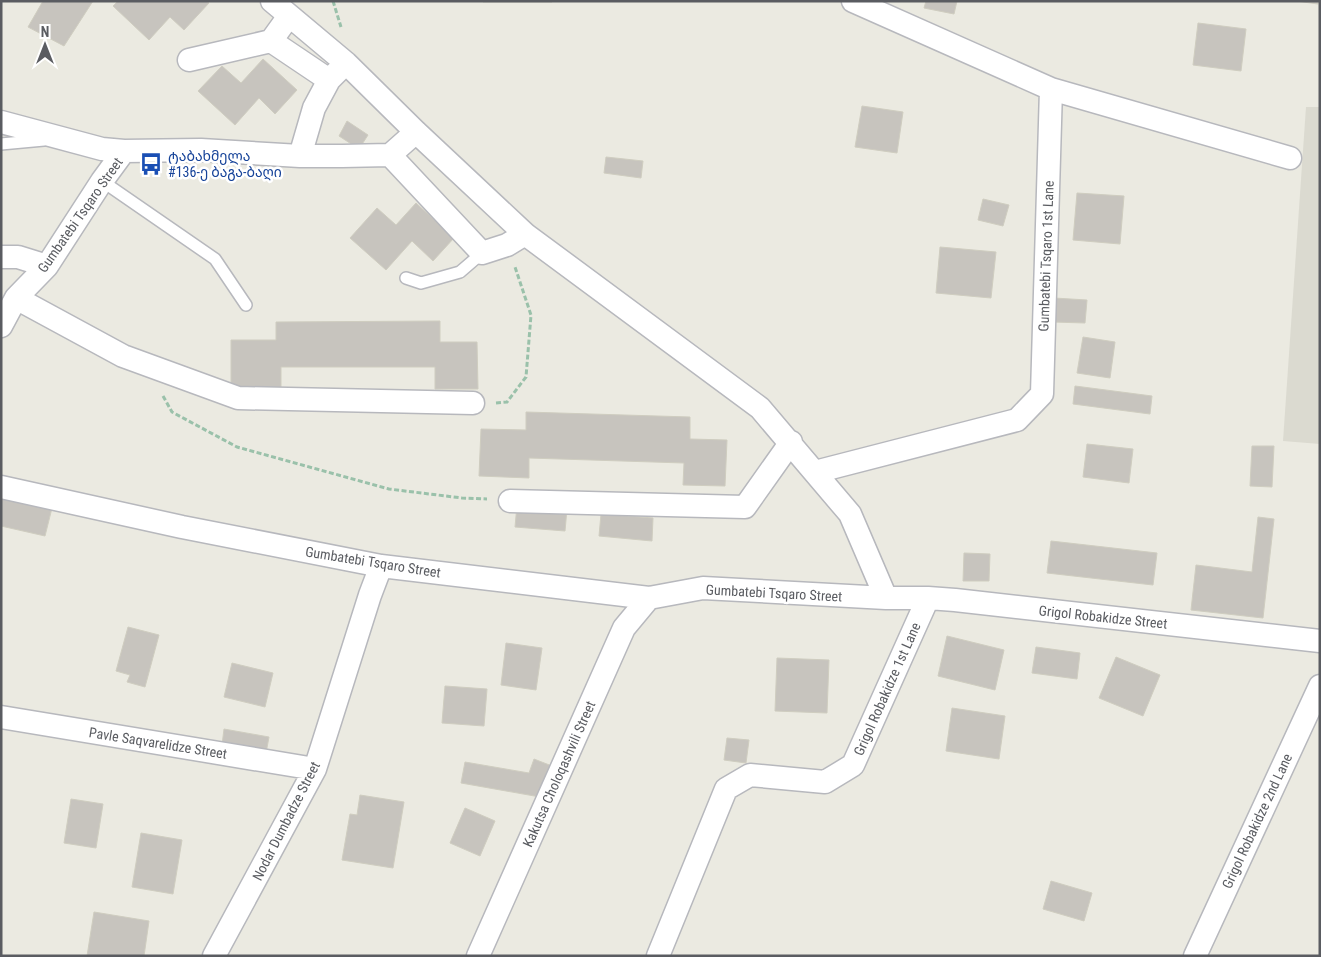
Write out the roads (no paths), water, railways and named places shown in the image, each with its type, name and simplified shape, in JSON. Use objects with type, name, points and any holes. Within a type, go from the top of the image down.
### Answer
[{"type":"street","points":[[272,1],[346,63],[416,132],[516,240],[760,408],[791,442],[850,514],[886,598]]},
{"type":"street","points":[[853,1],[1051,89],[1290,158]]},
{"type":"street","points":[[189,60],[271,41],[289,16]]},
{"type":"street","points":[[271,41],[329,80]]},
{"type":"street","points":[[300,156],[314,108],[329,80],[346,63]]},
{"type":"street","name":"Gumbatebi Tsqaro 1st Lane","points":[[815,472],[1017,420],[1042,394],[1051,89]]},
{"type":"street","name":"Gumbatebi Tsqaro Street","points":[[1,122],[102,149],[124,151],[201,150],[300,156],[390,155]]},
{"type":"street","points":[[416,132],[390,155],[482,253],[516,240]]},
{"type":"street","name":"Gumbatebi Tsqaro Street","points":[[1,326],[16,298],[47,266],[102,181],[124,151]]},
{"type":"street","points":[[1,257],[18,257],[47,266]]},
{"type":"street","points":[[16,298],[123,356],[238,398],[473,403]]},
{"type":"street","points":[[510,501],[745,507],[791,442]]},
{"type":"street","name":"Gumbatebi Tsqaro Street","points":[[1,487],[182,527],[381,566],[649,598],[703,588],[886,598]]},
{"type":"street","name":"Nodar Dumbadze Street","points":[[214,956],[315,769],[381,566]]},
{"type":"street","name":"Kakutsa Choloqashvili Street","points":[[478,956],[624,628],[649,598]]},
{"type":"street","name":"Grigol Robakidze Street","points":[[886,598],[955,600],[1320,641]]},
{"type":"street","name":"Grigol Robakidze 1st Lane","points":[[658,956],[726,789],[750,775],[825,782],[853,765],[928,598]]},
{"type":"street","name":"Grigol Robakidze 2nd Lane","points":[[1195,956],[1320,686]]},
{"type":"street","name":"Pavle Saqvarelidze Street","points":[[1,717],[315,769]]},
{"type":"lane","points":[[1,144],[63,138]]},
{"type":"lane","points":[[102,181],[215,259],[246,305]]},
{"type":"lane","points":[[406,278],[422,283],[460,272],[482,253]]},
{"type":"place","name":"ტაბახმელა #136-ე ბაგა-ბაღი","points":[[151,164]]}]
